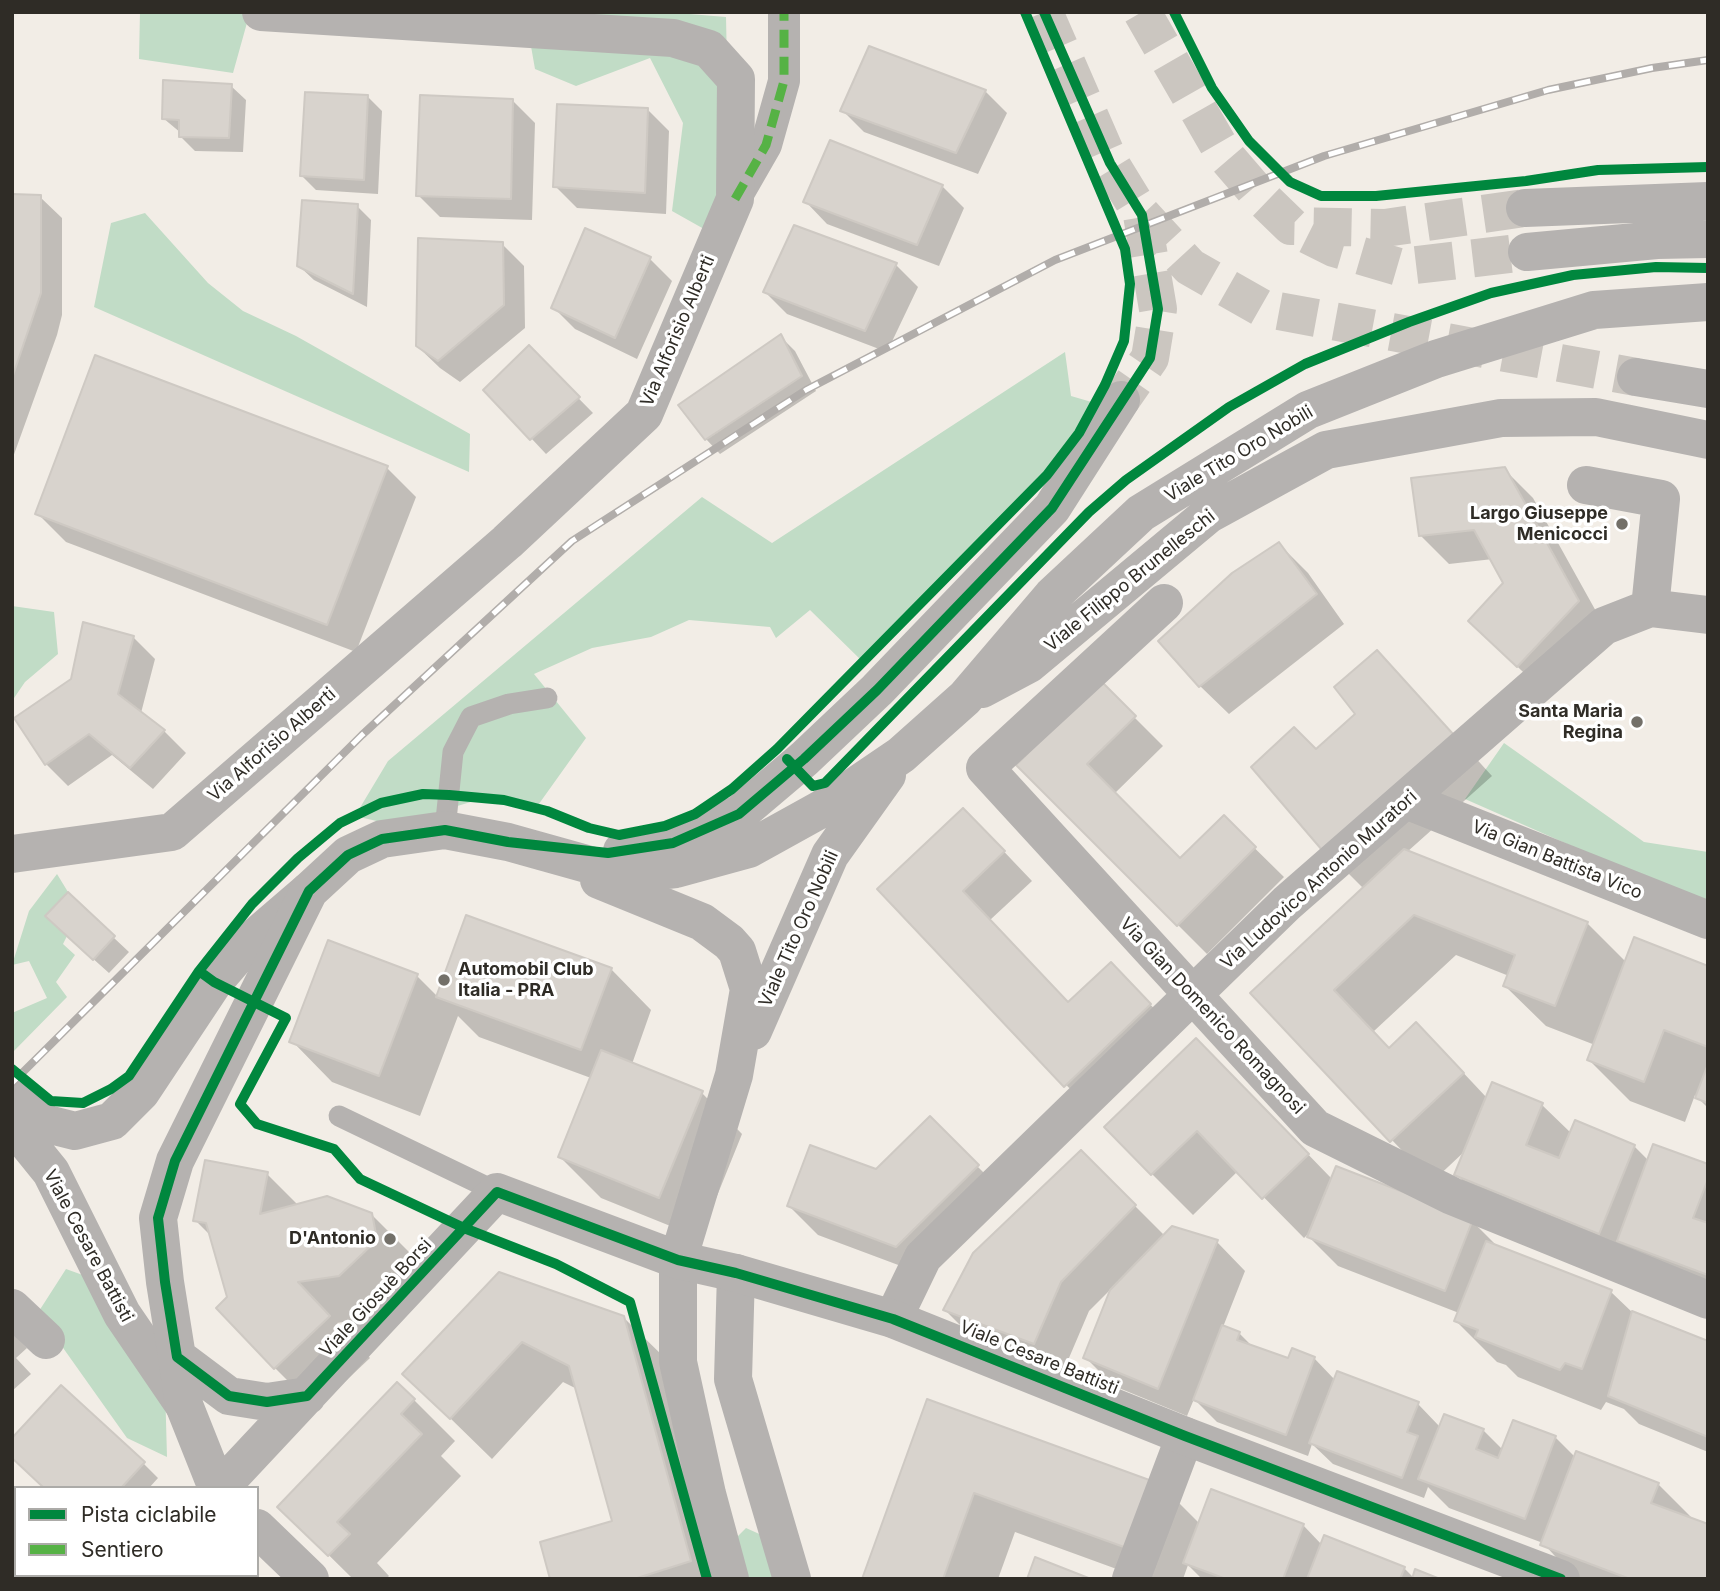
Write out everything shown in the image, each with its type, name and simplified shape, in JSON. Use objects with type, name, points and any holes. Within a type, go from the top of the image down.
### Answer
[{"type":"street","name":"Via Alforisio Alberti","points":[[12,854],[172,832],[507,542],[644,414],[734,198],[736,79],[709,50],[673,38],[261,12]]},
{"type":"street","points":[[734,198],[766,145],[784,81],[784,12]]},
{"type":"street","points":[[1525,208],[1708,201]]},
{"type":"street","points":[[1527,252],[1657,240],[1708,239]]},
{"type":"street","name":"Viale Tito Oro Nobili","points":[[218,1486],[184,1405],[158,1218],[175,1160],[309,891],[348,855],[382,839],[445,830],[508,842],[601,868],[639,873],[676,869],[749,849],[823,808],[901,755],[965,698],[1052,596],[1141,513],[1308,410],[1436,359],[1594,310],[1708,302]]},
{"type":"street","points":[[1636,377],[1708,388]]},
{"type":"street","points":[[508,842],[608,853],[673,843],[738,814],[804,759],[877,690],[1052,508],[1121,400]]},
{"type":"street","name":"Viale Filippo Brunelleschi","points":[[965,698],[1029,664],[1209,514],[1326,450],[1501,418],[1596,416],[1708,440]]},
{"type":"street","points":[[1586,485],[1661,499],[1650,608]]},
{"type":"street","name":"Via Gian Domenico Romagnosi","points":[[1164,603],[985,768],[1315,1128],[1452,1196],[1708,1300]]},
{"type":"street","name":"Via Ludovico Antonio Muratori","points":[[893,1318],[923,1257],[1287,903],[1604,626],[1650,608],[1708,615]]},
{"type":"street","name":"Viale Tito Oro Nobili","points":[[730,1579],[707,1494],[678,1362],[678,1261],[734,1075],[830,855],[901,755]]},
{"type":"street","name":"Via Gian Battista Vico","points":[[1405,800],[1708,920]]},
{"type":"street","name":"Viale Tito Oro Nobili","points":[[508,842],[702,922],[729,942],[737,951],[748,989],[734,1075]]},
{"type":"street","points":[[12,1100],[47,1124],[66,1129],[75,1130],[112,1121],[141,1092],[214,982],[245,946],[309,891]]},
{"type":"street","name":"Viale Cesare Battisti","points":[[12,1125],[51,1172],[122,1314],[184,1405]]},
{"type":"street","name":"Viale Cesare Battisti","points":[[498,1192],[678,1261],[736,1273],[893,1318],[1539,1575]]},
{"type":"street","name":"Viale Giosuè Borsi","points":[[221,1486],[498,1192]]},
{"type":"street","points":[[736,1273],[733,1378],[792,1579]]},
{"type":"street","points":[[12,1308],[46,1340]]},
{"type":"street","points":[[177,1357],[229,1396],[267,1402],[307,1396]]},
{"type":"street","points":[[1132,1579],[1185,1436]]},
{"type":"street","points":[[707,1494],[762,1479]]},
{"type":"street","points":[[259,1530],[310,1579]]},
{"type":"lane","points":[[445,830],[453,752],[471,717],[509,705],[547,698]]},
{"type":"lane","points":[[339,1116],[498,1192]]},
{"type":"green space","points":[[140,12],[250,12],[233,73],[139,59]]},
{"type":"green space","points":[[525,12],[665,12],[726,17],[728,112],[720,238],[672,211],[683,123],[650,58],[576,86],[535,69]]},
{"type":"green space","points":[[145,213],[208,283],[243,311],[296,336],[470,434],[469,472],[94,307],[111,223]]},
{"type":"green space","points":[[1065,352],[1071,396],[1095,403],[1032,490],[863,662],[810,610],[776,638],[770,627],[689,620],[651,637],[592,648],[534,674],[586,738],[536,808],[484,798],[394,825],[355,816],[388,761],[702,497],[772,543]]},
{"type":"green space","points":[[12,606],[54,612],[58,654],[25,682],[12,701]]},
{"type":"green space","points":[[1504,743],[1644,842],[1708,852],[1708,906],[1465,799]]},
{"type":"green space","points":[[57,874],[68,892],[67,936],[63,944],[75,955],[56,982],[67,997],[12,1053],[12,1013],[47,998],[29,961],[12,965],[29,911]]},
{"type":"green space","points":[[66,1269],[116,1287],[165,1385],[167,1457],[127,1438],[61,1345],[32,1322]]},
{"type":"green space","points":[[746,1528],[766,1537],[778,1579],[742,1579],[731,1543]]},
{"type":"building","points":[[869,46],[986,90],[956,153],[840,111]]},
{"type":"building","points":[[163,80],[232,84],[229,138],[179,137],[179,120],[162,119]]},
{"type":"building","points":[[305,92],[368,95],[364,180],[300,176]]},
{"type":"building","points":[[420,95],[513,99],[511,199],[416,196]]},
{"type":"building","points":[[557,104],[648,108],[645,193],[553,187]]},
{"type":"building","points":[[830,140],[943,185],[917,245],[803,202]]},
{"type":"building","points":[[12,194],[41,195],[41,293],[12,378]]},
{"type":"building","points":[[302,200],[358,204],[353,294],[297,266]]},
{"type":"building","points":[[794,225],[897,263],[865,331],[763,292]]},
{"type":"building","points":[[585,228],[651,257],[615,338],[551,308]]},
{"type":"building","points":[[418,238],[503,242],[504,305],[438,361],[416,346]]},
{"type":"building","points":[[781,334],[802,376],[705,440],[678,405]]},
{"type":"building","points":[[529,345],[580,397],[530,440],[483,390]]},
{"type":"building","points":[[95,355],[388,466],[327,625],[35,514]]},
{"type":"building","points":[[1505,467],[1579,601],[1517,667],[1468,621],[1503,583],[1474,530],[1419,536],[1411,478]]},
{"type":"building","points":[[1279,542],[1317,594],[1199,687],[1158,641],[1232,573]]},
{"type":"building","points":[[83,622],[134,636],[118,694],[165,730],[130,768],[89,734],[45,765],[14,718],[71,679]]},
{"type":"building","points":[[1377,650],[1453,734],[1322,850],[1251,767],[1294,727],[1316,749],[1355,714],[1334,687]]},
{"type":"building","points":[[1101,681],[1136,716],[1087,764],[1180,858],[1224,815],[1256,847],[1177,926],[1016,765]]},
{"type":"building","points":[[963,808],[1005,851],[963,891],[1068,1002],[1111,962],[1151,1004],[1064,1087],[877,889]]},
{"type":"building","points":[[1404,849],[1588,922],[1555,1006],[1503,986],[1515,955],[1414,915],[1334,990],[1389,1048],[1416,1022],[1464,1073],[1390,1142],[1250,993]]},
{"type":"building","points":[[68,892],[115,936],[93,960],[45,916]]},
{"type":"building","points":[[466,915],[612,968],[581,1050],[436,997]]},
{"type":"building","points":[[1634,937],[1708,966],[1708,1047],[1664,1030],[1644,1082],[1587,1060]]},
{"type":"building","points":[[328,940],[418,974],[379,1076],[289,1042]]},
{"type":"building","points":[[1196,1038],[1309,1154],[1262,1199],[1197,1131],[1151,1175],[1104,1127]]},
{"type":"building","points":[[601,1050],[703,1091],[659,1198],[558,1157]]},
{"type":"building","points":[[1708,1064],[1708,1103],[1695,1098]]},
{"type":"building","points":[[1492,1082],[1543,1103],[1526,1145],[1559,1158],[1575,1120],[1635,1145],[1599,1234],[1454,1175]]},
{"type":"building","points":[[930,1116],[979,1165],[896,1247],[787,1206],[810,1145],[876,1169]]},
{"type":"building","points":[[1653,1144],[1708,1164],[1708,1179],[1693,1218],[1708,1223],[1708,1275],[1617,1241]]},
{"type":"building","points":[[1081,1150],[1136,1205],[1061,1282],[1034,1344],[943,1310],[973,1253]]},
{"type":"building","points":[[205,1160],[268,1172],[260,1214],[327,1196],[372,1213],[377,1240],[339,1276],[298,1282],[330,1316],[274,1369],[216,1308],[227,1297],[206,1223],[193,1221]]},
{"type":"building","points":[[1336,1166],[1473,1219],[1445,1291],[1307,1237]]},
{"type":"building","points":[[1172,1226],[1218,1240],[1158,1389],[1083,1358],[1110,1290]]},
{"type":"building","points":[[1486,1241],[1612,1290],[1582,1369],[1565,1363],[1560,1370],[1475,1337],[1478,1330],[1454,1321]]},
{"type":"building","points":[[499,1272],[624,1316],[691,1561],[634,1579],[550,1579],[540,1542],[612,1521],[569,1366],[522,1342],[450,1419],[402,1374]]},
{"type":"building","points":[[1632,1311],[1708,1341],[1708,1437],[1608,1396]]},
{"type":"building","points":[[1222,1325],[1240,1332],[1237,1340],[1288,1358],[1292,1348],[1315,1357],[1286,1435],[1193,1400]]},
{"type":"building","points":[[1337,1371],[1419,1402],[1407,1432],[1418,1436],[1402,1478],[1309,1443]]},
{"type":"building","points":[[397,1382],[415,1399],[401,1414],[422,1434],[337,1522],[350,1534],[328,1556],[277,1507]]},
{"type":"building","points":[[61,1385],[145,1462],[123,1486],[42,1486],[12,1458],[12,1438]]},
{"type":"building","points":[[927,1399],[1163,1485],[1138,1552],[974,1493],[943,1579],[862,1579]]},
{"type":"building","points":[[1444,1414],[1484,1429],[1476,1449],[1498,1458],[1513,1420],[1556,1436],[1525,1519],[1418,1479]]},
{"type":"building","points":[[1576,1451],[1659,1483],[1651,1503],[1708,1524],[1708,1579],[1630,1579],[1540,1545]]},
{"type":"building","points":[[1211,1489],[1304,1524],[1283,1579],[1226,1579],[1183,1563]]},
{"type":"building","points":[[1324,1535],[1405,1567],[1400,1579],[1307,1579]]},
{"type":"building","points":[[12,1540],[14,1577],[51,1577],[49,1579],[12,1579]]},
{"type":"building","points":[[1035,1557],[1091,1579],[1027,1579]]},
{"type":"building","points":[[1415,1569],[1440,1579],[1412,1579]]},
{"type":"tunnel","points":[[1044,12],[1110,163],[1142,215],[1158,309],[1150,358],[1121,400]]},
{"type":"tunnel","points":[[1142,12],[1223,153],[1260,196],[1291,226],[1385,228],[1525,208]]},
{"type":"tunnel","points":[[1142,215],[1190,267],[1262,308],[1636,377]]},
{"type":"tunnel","points":[[1308,235],[1334,248],[1399,267],[1527,252]]},
{"type":"railway","points":[[12,1083],[362,735],[572,541],[806,390],[1055,260],[1324,156],[1548,90],[1652,68],[1708,60]]},
{"type":"marked path","points":[[735,199],[766,145],[784,81],[784,12]]},
{"type":"cycle path","points":[[199,971],[252,904],[298,858],[340,823],[381,803],[423,794],[504,800],[619,835],[665,826],[695,814],[732,789],[777,749],[1047,475],[1079,433],[1105,385],[1124,341],[1130,284],[1125,249],[1025,12]]},
{"type":"cycle path","points":[[1044,12],[1110,163],[1142,215],[1158,309],[1150,358],[1052,508],[877,690],[804,759],[739,814],[673,843],[608,853],[508,842],[445,830],[382,839],[348,855],[309,891],[175,1161],[158,1218],[177,1357],[229,1396],[267,1402],[307,1396],[497,1192],[678,1260],[736,1273],[893,1319],[1185,1436],[1561,1579]]},
{"type":"cycle path","points":[[1174,12],[1212,88],[1249,141],[1290,182],[1321,196],[1376,196],[1526,181],[1598,170],[1708,167]]},
{"type":"cycle path","points":[[787,759],[813,786],[825,783],[1089,512],[1126,480],[1229,407],[1305,364],[1409,322],[1491,293],[1573,275],[1656,267],[1708,268]]},
{"type":"cycle path","points":[[12,1069],[51,1101],[83,1103],[111,1089],[129,1076],[199,971],[214,982],[286,1018],[240,1104],[257,1124],[334,1149],[360,1179],[464,1228],[556,1264],[630,1302],[707,1579]]},
{"type":"place","name":"Largo Giuseppe Menicocci","points":[[1622,524]]},
{"type":"place","name":"Santa Maria Regina","points":[[1637,722]]},
{"type":"place","name":"Automobil Club Italia - PRA","points":[[444,980]]},
{"type":"place","name":"D'Antonio","points":[[390,1239]]}]
